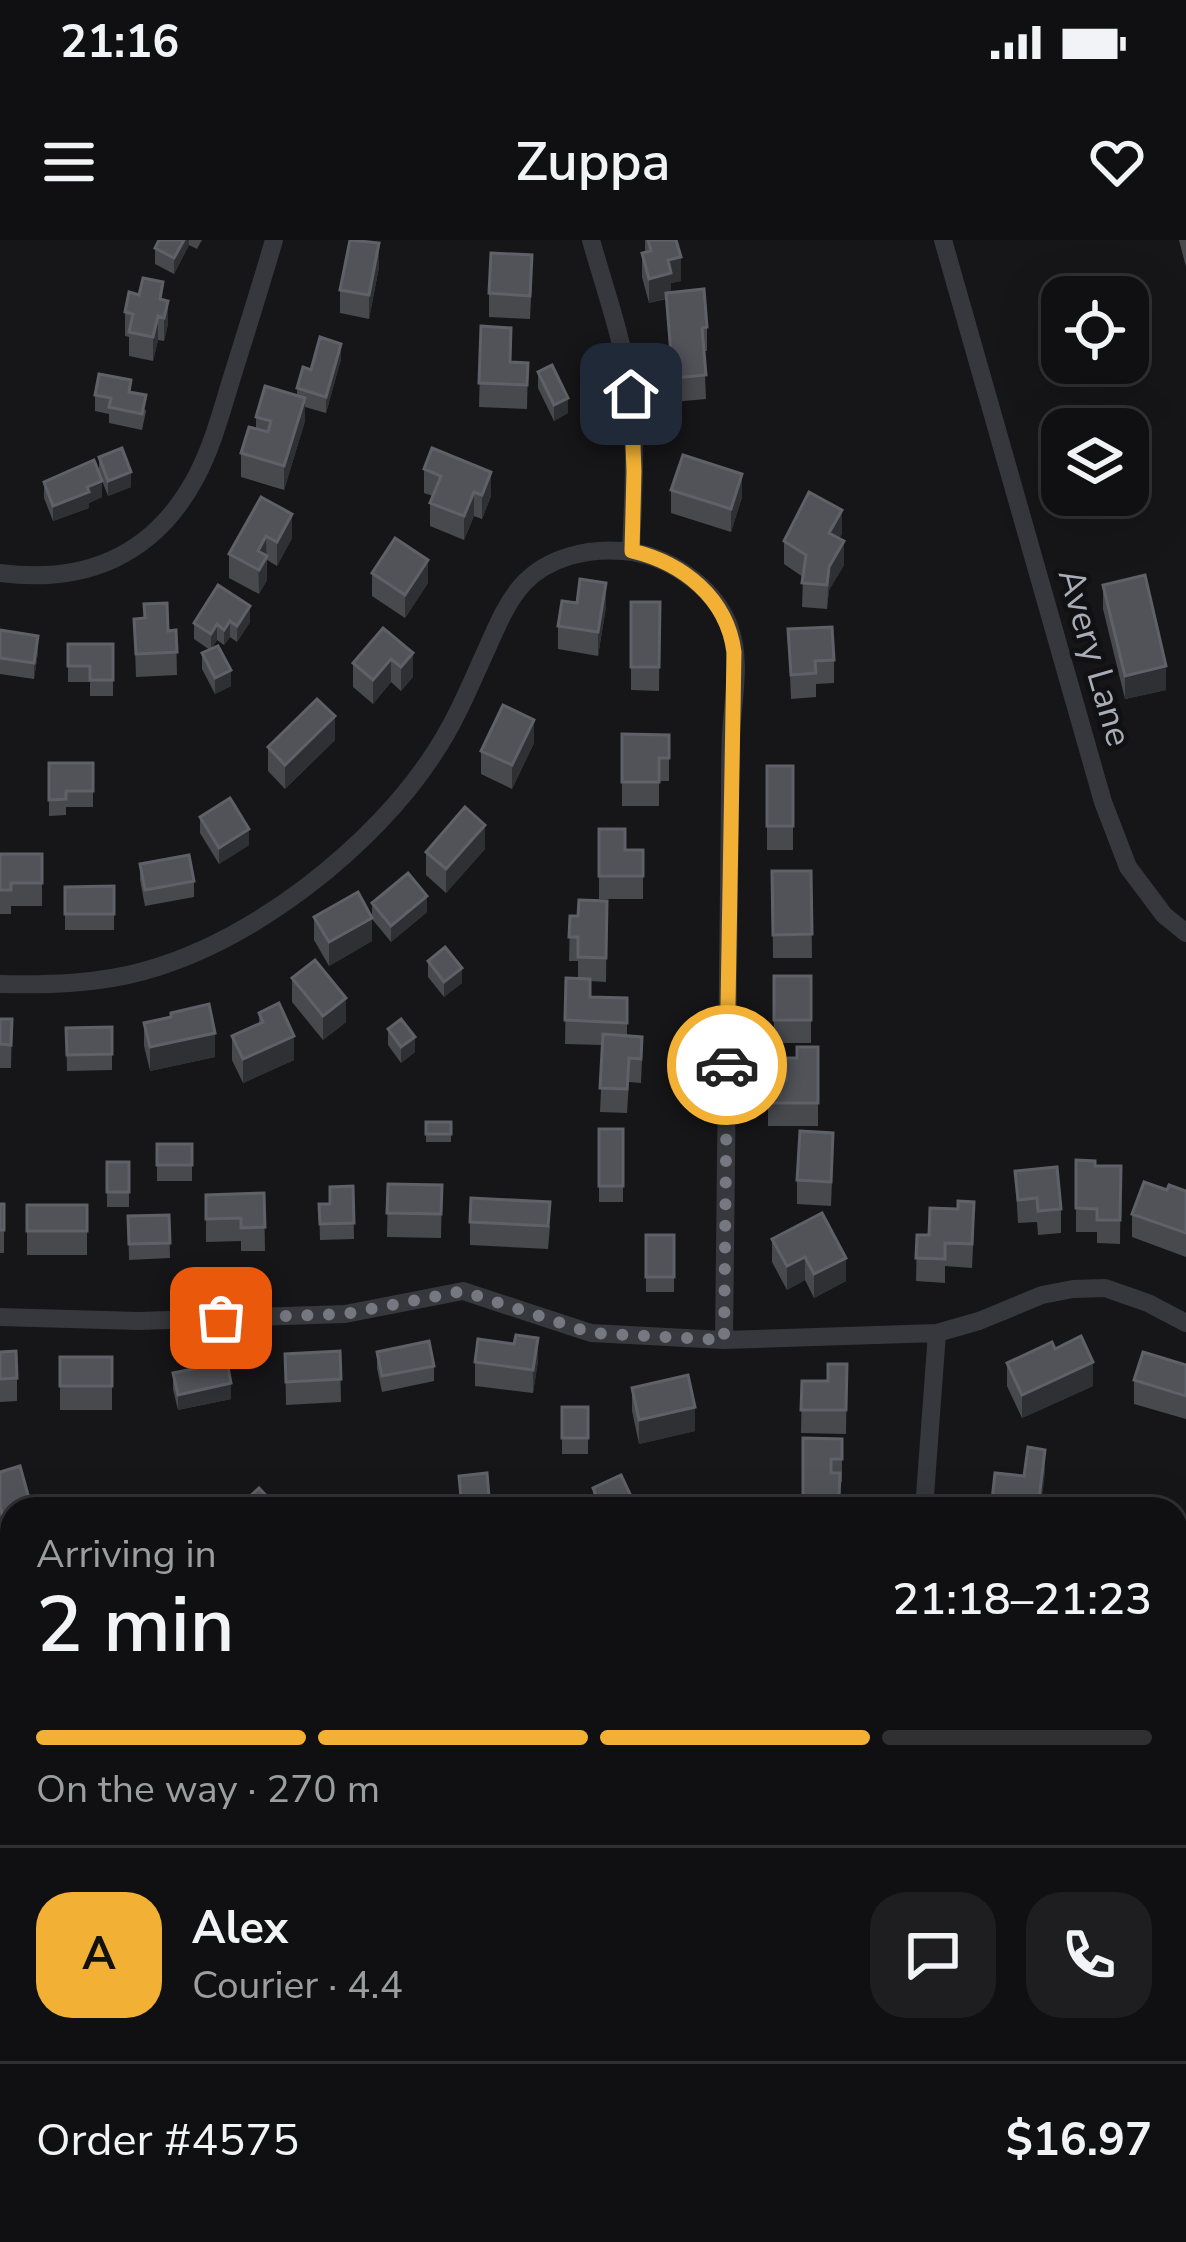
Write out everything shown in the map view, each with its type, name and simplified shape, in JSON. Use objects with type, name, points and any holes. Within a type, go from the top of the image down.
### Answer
[{"type":"street","points":[[0,573],[53,576],[95,567],[135,548],[170,516],[195,479],[213,436],[274,240]]},
{"type":"street","points":[[592,240],[631,394],[632,551]]},
{"type":"street","name":"Avery Lane","points":[[943,240],[1103,802],[1128,867],[1164,915],[1186,933]]},
{"type":"street","points":[[0,984],[87,981],[143,971],[224,939],[332,865],[398,802],[455,719],[505,611],[530,577],[571,556],[601,551],[632,551],[670,565],[706,591],[728,625],[734,652],[724,1340]]},
{"type":"street","points":[[0,1317],[139,1322],[345,1314],[463,1291],[591,1333],[724,1340],[937,1333],[1042,1294],[1105,1288],[1186,1322]]},
{"type":"street","points":[[925,1497],[937,1333]]},
{"type":"building","points":[[159,240],[184,240],[174,258],[155,248]]},
{"type":"building","points":[[350,240],[379,243],[369,295],[340,290]]},
{"type":"building","points":[[648,240],[676,240],[681,257],[668,260],[671,273],[649,279],[642,253],[651,251]]},
{"type":"building","points":[[491,253],[532,255],[530,296],[489,293]]},
{"type":"building","points":[[143,278],[163,282],[160,299],[168,301],[153,337],[129,332],[133,314],[125,312],[129,292],[139,295]]},
{"type":"building","points":[[704,289],[706,375],[673,378],[666,293]]},
{"type":"building","points":[[481,326],[511,328],[510,362],[528,363],[527,385],[479,383]]},
{"type":"building","points":[[320,337],[341,344],[326,397],[297,388],[303,367],[311,370]]},
{"type":"building","points":[[552,365],[568,398],[554,405],[538,372]]},
{"type":"building","points":[[99,374],[131,380],[129,392],[146,395],[142,414],[109,407],[111,398],[95,395]]},
{"type":"building","points":[[265,386],[305,398],[284,466],[241,453],[249,427],[268,432],[271,421],[256,417]]},
{"type":"building","points":[[122,448],[131,472],[108,481],[99,457]]},
{"type":"building","points":[[432,448],[491,472],[482,495],[474,492],[464,516],[430,503],[441,476],[424,469]]},
{"type":"building","points":[[683,455],[742,474],[731,509],[671,490]]},
{"type":"building","points":[[94,460],[102,481],[87,487],[89,492],[53,506],[44,482]]},
{"type":"building","points":[[809,492],[842,510],[829,533],[844,541],[829,567],[827,585],[802,583],[806,555],[784,541]]},
{"type":"building","points":[[261,497],[292,514],[277,542],[266,536],[258,551],[267,556],[259,570],[229,554]]},
{"type":"building","points":[[395,538],[428,560],[405,595],[372,573]]},
{"type":"building","points":[[1145,575],[1166,666],[1125,676],[1103,585]]},
{"type":"building","points":[[580,579],[606,583],[598,632],[558,626],[562,601],[577,603]]},
{"type":"building","points":[[218,585],[250,606],[237,626],[230,621],[224,630],[217,624],[211,634],[194,623]]},
{"type":"building","points":[[631,602],[660,602],[659,667],[631,667]]},
{"type":"building","points":[[167,603],[168,631],[176,630],[177,652],[136,654],[134,619],[145,618],[144,604]]},
{"type":"building","points":[[832,627],[834,660],[815,661],[816,673],[791,675],[788,629]]},
{"type":"building","points":[[383,628],[413,653],[401,667],[391,659],[373,680],[353,663]]},
{"type":"building","points":[[0,630],[38,636],[34,663],[0,658]]},
{"type":"building","points":[[68,644],[113,644],[113,680],[90,680],[90,666],[68,666]]},
{"type":"building","points":[[218,646],[231,670],[215,678],[202,653]]},
{"type":"building","points":[[317,699],[335,716],[285,765],[268,747]]},
{"type":"building","points":[[503,705],[534,720],[512,765],[481,751]]},
{"type":"building","points":[[622,734],[669,735],[669,758],[659,758],[659,782],[622,782]]},
{"type":"building","points":[[49,763],[93,763],[93,791],[66,791],[66,799],[49,800]]},
{"type":"building","points":[[767,766],[793,766],[793,826],[767,826]]},
{"type":"building","points":[[230,798],[249,829],[219,848],[200,817]]},
{"type":"building","points":[[465,807],[485,825],[446,869],[426,852]]},
{"type":"building","points":[[599,829],[625,829],[625,850],[643,850],[643,876],[599,876]]},
{"type":"building","points":[[0,854],[42,854],[42,883],[11,883],[11,890],[0,890]]},
{"type":"building","points":[[189,855],[194,881],[145,890],[140,864]]},
{"type":"building","points":[[772,871],[811,871],[812,934],[773,935]]},
{"type":"building","points":[[408,873],[427,896],[391,926],[372,903]]},
{"type":"building","points":[[114,886],[114,914],[65,914],[65,887]]},
{"type":"building","points":[[358,892],[372,918],[329,942],[314,917]]},
{"type":"building","points":[[579,900],[607,901],[606,958],[578,957],[578,937],[569,937],[570,916],[578,916]]},
{"type":"building","points":[[445,947],[462,968],[444,982],[428,961]]},
{"type":"building","points":[[315,960],[346,998],[323,1016],[292,978]]},
{"type":"building","points":[[774,976],[811,976],[811,1020],[774,1020]]},
{"type":"building","points":[[566,978],[590,979],[590,997],[627,998],[627,1023],[565,1020]]},
{"type":"building","points":[[279,1003],[294,1036],[243,1059],[232,1036],[263,1022],[259,1013]]},
{"type":"building","points":[[209,1004],[215,1033],[150,1047],[144,1023]]},
{"type":"building","points":[[0,1019],[12,1019],[11,1045],[0,1044]]},
{"type":"building","points":[[401,1019],[415,1037],[401,1047],[388,1029]]},
{"type":"building","points":[[112,1027],[112,1054],[67,1055],[66,1028]]},
{"type":"building","points":[[603,1034],[642,1037],[641,1059],[629,1058],[627,1089],[600,1088]]},
{"type":"building","points":[[797,1047],[818,1047],[818,1103],[768,1103],[768,1080],[786,1080],[786,1058],[797,1058]]},
{"type":"building","points":[[426,1122],[451,1122],[451,1134],[426,1134]]},
{"type":"building","points":[[599,1129],[623,1129],[623,1186],[599,1186]]},
{"type":"building","points":[[800,1131],[833,1133],[831,1182],[797,1180]]},
{"type":"building","points":[[157,1144],[192,1144],[192,1165],[157,1165]]},
{"type":"building","points":[[1076,1160],[1121,1166],[1120,1220],[1097,1220],[1097,1209],[1076,1208]]},
{"type":"building","points":[[107,1162],[129,1162],[129,1192],[107,1192]]},
{"type":"building","points":[[1057,1167],[1061,1209],[1038,1211],[1037,1198],[1018,1200],[1015,1171]]},
{"type":"building","points":[[1144,1182],[1186,1191],[1186,1233],[1132,1214]]},
{"type":"building","points":[[388,1184],[442,1185],[441,1214],[387,1213]]},
{"type":"building","points":[[353,1186],[354,1223],[320,1224],[319,1204],[330,1204],[330,1187]]},
{"type":"building","points":[[264,1193],[265,1227],[241,1228],[241,1218],[206,1219],[206,1195]]},
{"type":"building","points":[[471,1198],[550,1202],[548,1226],[470,1222]]},
{"type":"building","points":[[958,1201],[974,1202],[972,1244],[945,1243],[945,1259],[916,1258],[917,1235],[929,1235],[930,1208],[958,1209]]},
{"type":"building","points":[[0,1204],[4,1204],[4,1230],[0,1230]]},
{"type":"building","points":[[27,1205],[87,1205],[87,1231],[27,1231]]},
{"type":"building","points":[[822,1213],[846,1258],[814,1274],[805,1257],[787,1266],[772,1239]]},
{"type":"building","points":[[169,1215],[170,1243],[129,1244],[128,1216]]},
{"type":"building","points":[[646,1235],[674,1235],[674,1277],[646,1277]]},
{"type":"building","points":[[516,1335],[538,1338],[533,1370],[475,1362],[478,1339],[514,1344]]},
{"type":"building","points":[[1081,1336],[1093,1362],[1022,1395],[1007,1363],[1052,1342],[1055,1349]]},
{"type":"building","points":[[429,1341],[434,1366],[382,1376],[377,1352]]},
{"type":"building","points":[[16,1351],[17,1378],[0,1379],[0,1352]]},
{"type":"building","points":[[340,1351],[341,1379],[286,1382],[285,1354]]},
{"type":"building","points":[[1143,1352],[1186,1365],[1186,1396],[1134,1380]]},
{"type":"building","points":[[60,1357],[112,1357],[112,1386],[60,1386]]},
{"type":"building","points":[[227,1362],[231,1383],[178,1395],[173,1373]]},
{"type":"building","points":[[828,1364],[847,1364],[846,1410],[801,1410],[802,1381],[828,1381]]},
{"type":"building","points":[[688,1375],[695,1407],[639,1420],[632,1388]]},
{"type":"building","points":[[562,1407],[588,1407],[588,1438],[562,1438]]},
{"type":"building","points":[[803,1438],[842,1439],[842,1459],[831,1459],[831,1473],[840,1473],[839,1497],[803,1497]]},
{"type":"building","points":[[1028,1447],[1045,1450],[1039,1497],[992,1497],[995,1473],[1024,1476]]},
{"type":"building","points":[[20,1466],[29,1497],[0,1497],[0,1472]]},
{"type":"building","points":[[487,1473],[489,1496],[461,1497],[459,1476]]},
{"type":"building","points":[[621,1475],[631,1497],[597,1497],[593,1488]]},
{"type":"way so far","points":[[221,1318],[345,1314],[463,1291],[591,1333],[724,1340],[727,1065]]},
{"type":"route","points":[[631,394],[632,551],[670,565],[695,581],[715,601],[732,638],[727,1065]]}]
